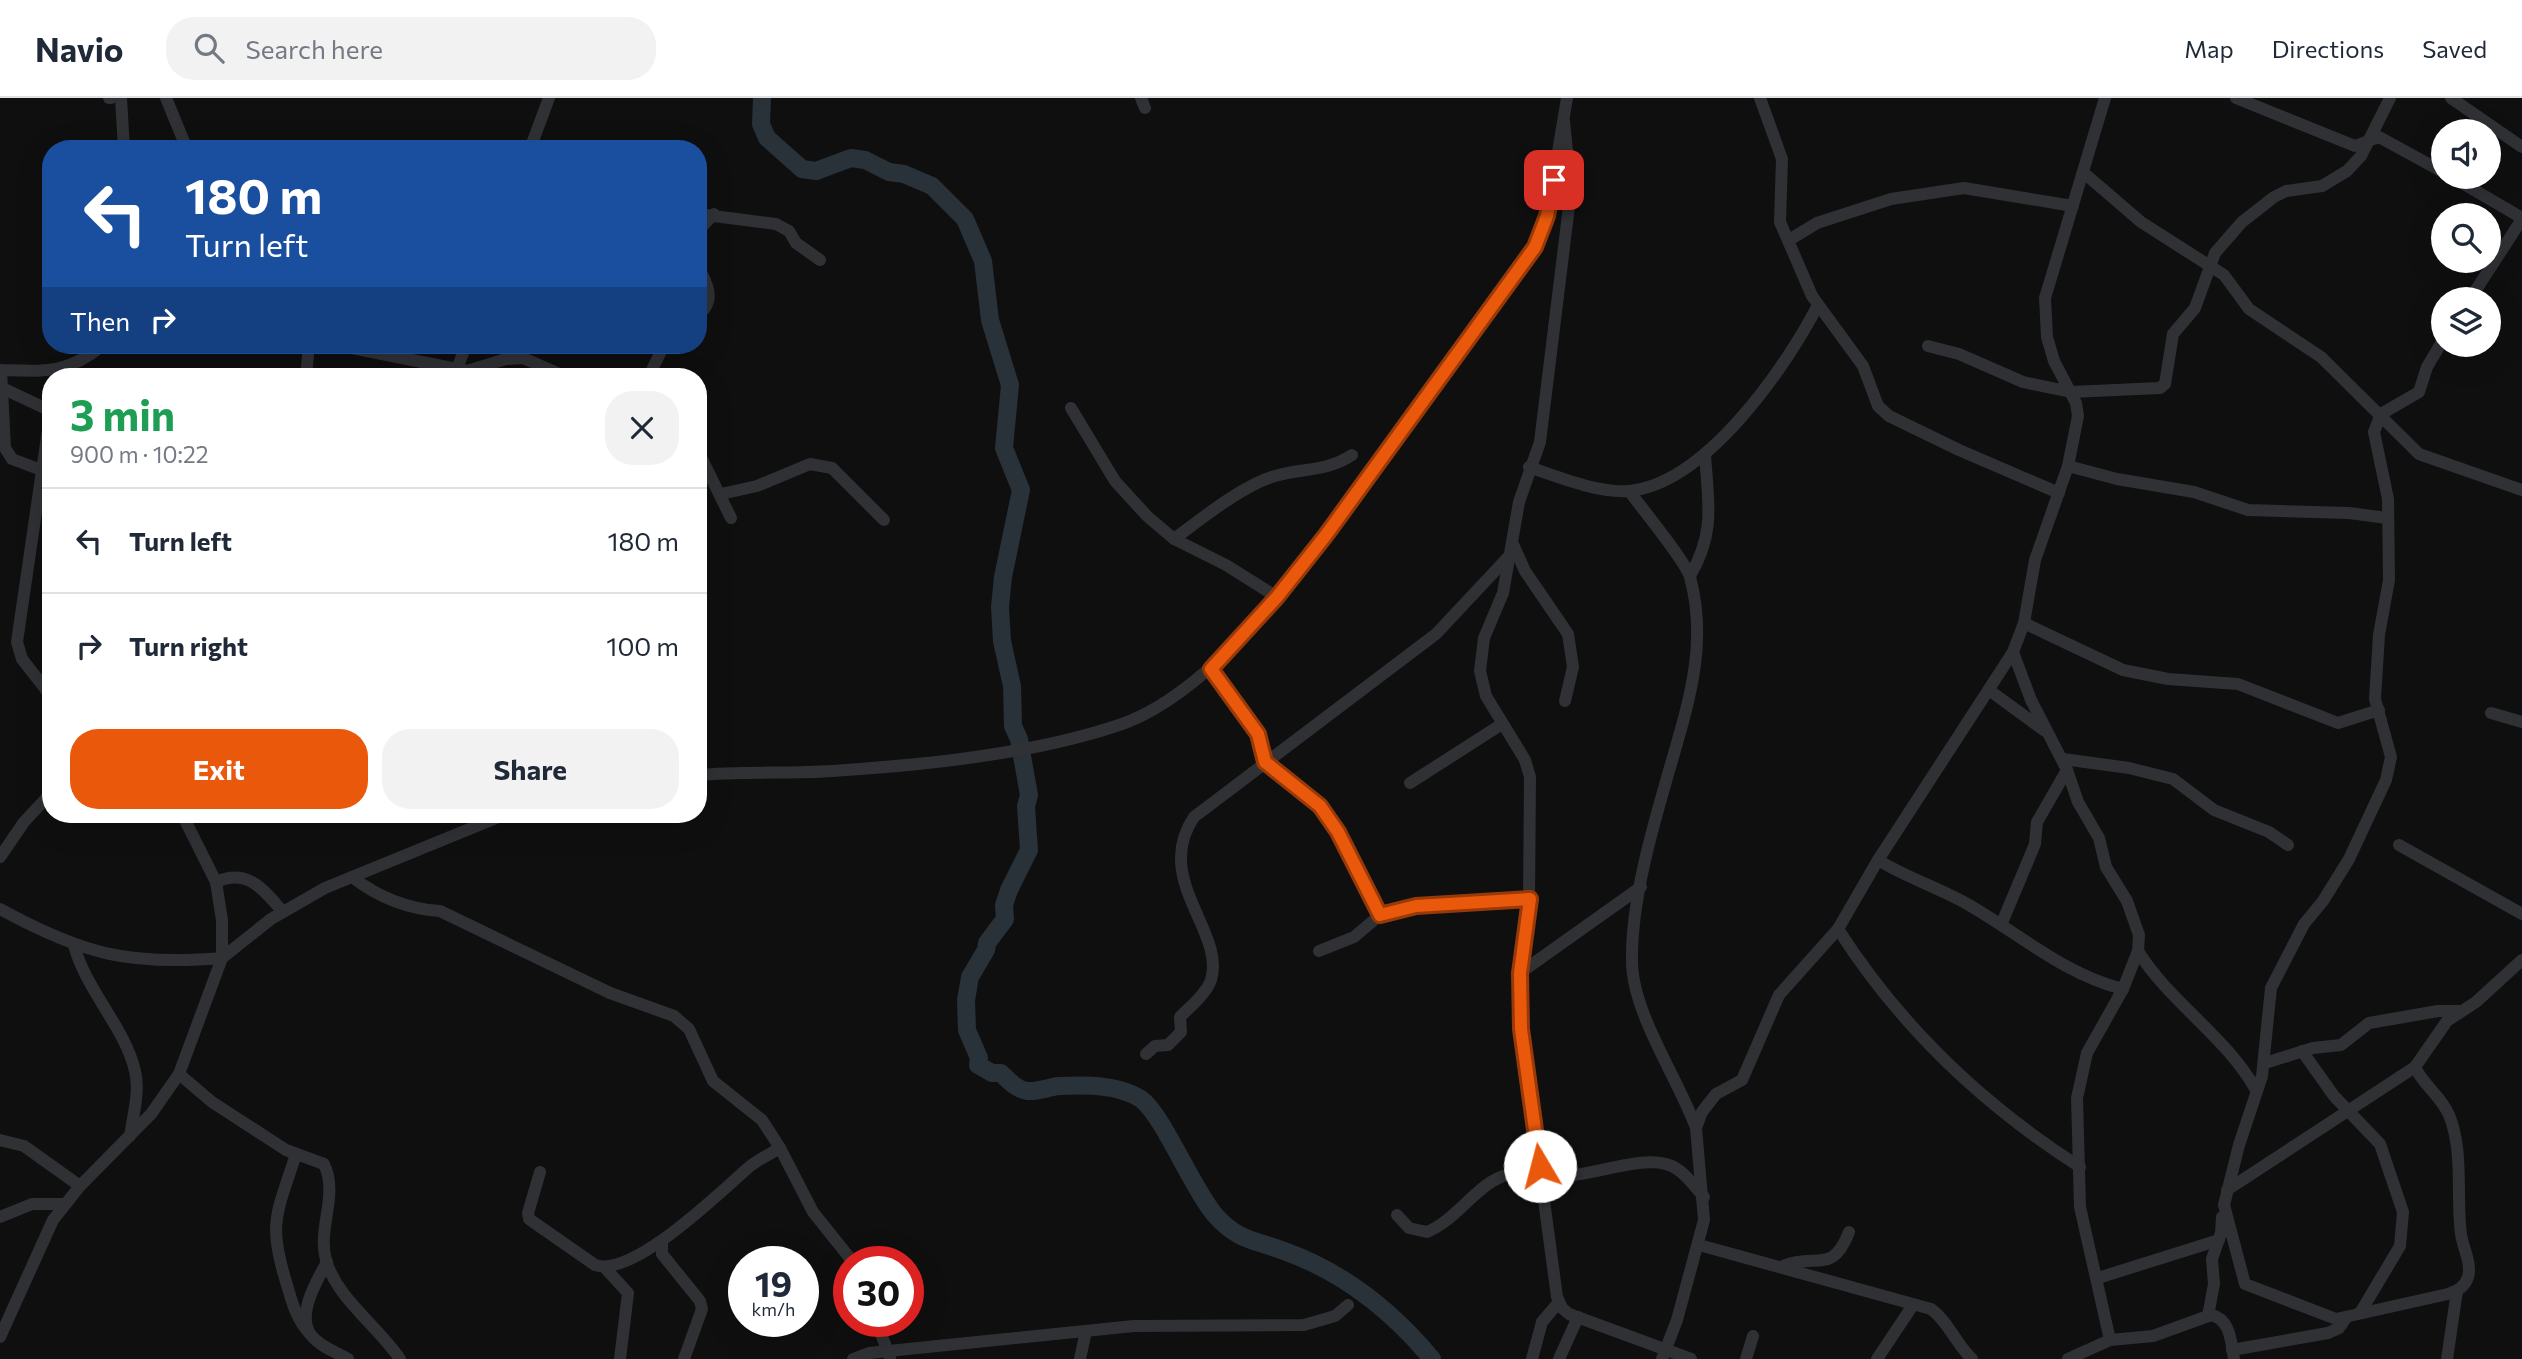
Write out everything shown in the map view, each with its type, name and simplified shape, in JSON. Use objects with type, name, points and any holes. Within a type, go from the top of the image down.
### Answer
[{"type":"street","points":[[121,98],[123,140]]},
{"type":"street","points":[[166,98],[183,140]]},
{"type":"street","points":[[533,140],[549,98]]},
{"type":"street","points":[[707,775],[833,771],[978,756],[1048,744],[1085,736],[1148,713],[1211,669],[1277,597],[1359,491],[1463,342],[1535,247],[1547,216],[1567,98]]},
{"type":"street","points":[[1759,98],[1780,150],[1783,179],[1778,214],[1805,283],[1863,366],[1874,400],[1889,416],[2059,493]]},
{"type":"street","points":[[1696,1128],[1702,1112],[1716,1094],[1742,1080],[1769,1014],[1787,984],[1818,955],[1838,929],[1878,860],[2013,652],[2024,623],[2035,560],[2068,466],[2078,416],[2071,392],[2054,361],[2045,316],[2045,298],[2105,98]]},
{"type":"street","points":[[2236,98],[2355,146],[2379,136],[2393,141],[2431,165]]},
{"type":"street","points":[[1928,346],[1959,354],[2023,382],[2071,392],[2150,391],[2165,384],[2173,334],[2195,309],[2209,264],[2242,222],[2286,191],[2322,186],[2347,172],[2361,156],[2366,141],[2390,98]]},
{"type":"street","points":[[2451,98],[2522,147]]},
{"type":"street","points":[[1564,121],[1570,165],[1569,213],[1540,442],[1529,467],[1503,593],[1484,638],[1480,671],[1486,696],[1525,760],[1530,777],[1530,899],[1520,973],[1521,1029],[1541,1170],[1550,1262],[1559,1302],[1565,1311],[1663,1354],[1691,1359]]},
{"type":"street","points":[[2084,173],[2141,222],[2224,275],[2249,309],[2321,357],[2419,454],[2429,460],[2522,491]]},
{"type":"street","points":[[1789,240],[1817,223],[1891,200],[1964,188],[2073,206]]},
{"type":"street","points":[[2472,189],[2522,218],[2478,287]]},
{"type":"street","points":[[707,214],[751,223],[776,224],[789,231],[803,248],[820,260]]},
{"type":"street","points":[[707,221],[714,214]]},
{"type":"street","points":[[707,285],[710,291],[707,303]]},
{"type":"street","points":[[1529,467],[1604,488],[1629,491],[1671,478],[1705,454],[1734,427],[1801,337],[1818,305]]},
{"type":"street","points":[[66,368],[90,354]]},
{"type":"street","points":[[382,354],[452,368]]},
{"type":"street","points":[[2433,357],[2418,392],[2381,414],[2374,432],[2388,499],[2389,580],[2374,679],[2391,757],[2386,780],[2337,880],[2304,924],[2271,988],[2265,1027],[2264,1063],[2228,1189],[2225,1215],[2245,1284],[2325,1317],[2346,1318],[2457,1291]]},
{"type":"street","points":[[477,368],[506,359],[523,358],[546,368]]},
{"type":"street","points":[[42,372],[1,370],[8,455],[42,470]]},
{"type":"street","points":[[1,387],[42,406]]},
{"type":"street","points":[[1071,408],[1115,481],[1147,516],[1174,539],[1226,565],[1277,597]]},
{"type":"street","points":[[1690,576],[1703,554],[1709,529],[1705,454]]},
{"type":"street","points":[[1174,539],[1239,495],[1272,477],[1325,469],[1352,455]]},
{"type":"street","points":[[721,494],[757,486],[810,464],[832,468],[884,520]]},
{"type":"street","points":[[2068,466],[2117,480],[2194,492],[2248,510],[2367,514],[2387,518]]},
{"type":"street","points":[[707,468],[731,518]]},
{"type":"street","points":[[42,484],[17,642],[22,659],[42,685]]},
{"type":"street","points":[[1629,491],[1690,576],[1697,633],[1696,677],[1665,783],[1634,929],[1634,977],[1658,1047],[1696,1128],[1704,1197],[1699,1245],[1677,1320],[1663,1354]]},
{"type":"street","points":[[1511,548],[1568,634],[1573,667],[1565,701]]},
{"type":"street","points":[[1146,1054],[1155,1046],[1168,1045],[1181,1032],[1180,1017],[1210,983],[1213,971],[1210,951],[1184,881],[1180,847],[1182,836],[1194,817],[1436,635],[1511,548]]},
{"type":"street","points":[[2024,623],[2123,670],[2168,679],[2238,684],[2338,723],[2379,710]]},
{"type":"street","points":[[2013,652],[2047,732],[2065,765],[2078,802],[2099,838],[2106,867],[2127,901],[2137,926],[2138,951],[2123,989],[2096,1034],[2080,1072],[2076,1121],[2080,1207],[2110,1340]]},
{"type":"street","points":[[1211,669],[1258,734],[1265,762],[1308,795],[1332,823],[1357,864],[1380,915]]},
{"type":"street","points":[[1989,690],[2047,732]]},
{"type":"street","points":[[2491,713],[2522,722]]},
{"type":"street","points":[[1410,783],[1502,724]]},
{"type":"street","points":[[2065,765],[2129,768],[2173,779],[2214,810],[2269,832],[2288,845]]},
{"type":"street","points":[[2001,925],[2035,844],[2037,822],[2065,765]]},
{"type":"street","points":[[0,857],[24,822],[42,803]]},
{"type":"street","points":[[0,1337],[4,1318],[44,1237],[64,1204],[151,1114],[179,1074],[222,958],[222,920],[216,882],[186,823]]},
{"type":"street","points":[[0,909],[74,945],[131,960],[222,958],[271,919],[284,912],[352,877],[481,823]]},
{"type":"street","points":[[2399,845],[2522,914]]},
{"type":"street","points":[[1878,860],[1969,905],[2077,973],[2123,989]]},
{"type":"street","points":[[216,882],[237,875],[248,879],[284,912]]},
{"type":"street","points":[[352,877],[375,892],[414,909],[439,911],[610,993],[674,1016],[689,1029],[713,1082],[762,1120],[780,1148],[809,1205],[841,1246]]},
{"type":"street","points":[[1520,973],[1641,887]]},
{"type":"street","points":[[1319,951],[1354,937],[1380,915],[1416,906],[1530,899]]},
{"type":"street","points":[[1838,929],[1890,1001],[1955,1071],[2024,1130],[2080,1167]]},
{"type":"street","points":[[74,945],[80,970],[136,1073],[130,1136]]},
{"type":"street","points":[[2138,951],[2158,978],[2229,1051],[2256,1090]]},
{"type":"street","points":[[2208,1316],[2214,1284],[2211,1262],[2219,1240],[2221,1198],[2228,1189],[2349,1112],[2415,1066],[2434,1036],[2459,1011],[2476,1002],[2522,960]]},
{"type":"street","points":[[2264,1063],[2302,1051],[2341,1045],[2369,1023],[2427,1012],[2459,1011]]},
{"type":"street","points":[[2302,1051],[2349,1112],[2380,1144],[2403,1212],[2400,1246],[2360,1313]]},
{"type":"street","points":[[2415,1066],[2449,1116],[2454,1137],[2461,1234],[2469,1274],[2457,1291],[2447,1359]]},
{"type":"street","points":[[179,1074],[212,1102],[296,1154],[324,1164],[329,1174],[324,1240],[327,1262],[352,1303],[400,1359]]},
{"type":"street","points":[[0,1140],[24,1146],[80,1186]]},
{"type":"street","points":[[606,1269],[623,1264],[662,1241],[692,1214],[713,1202],[750,1165],[780,1148]]},
{"type":"street","points":[[296,1154],[280,1198],[274,1238],[292,1301],[302,1325],[310,1334],[348,1359]]},
{"type":"street","points":[[1397,1215],[1409,1228],[1427,1232],[1502,1176],[1541,1170],[1558,1178],[1584,1176],[1618,1166],[1660,1163],[1678,1169],[1704,1197]]},
{"type":"street","points":[[540,1172],[528,1213],[529,1219],[595,1265],[606,1269],[628,1293],[620,1359]]},
{"type":"street","points":[[0,1217],[32,1204],[64,1204]]},
{"type":"street","points":[[1783,1266],[1795,1261],[1816,1261],[1835,1256],[1841,1251],[1849,1232]]},
{"type":"street","points":[[2098,1278],[2219,1240]]},
{"type":"street","points":[[662,1241],[662,1254],[700,1301],[702,1309],[689,1358]]},
{"type":"street","points":[[1699,1245],[1783,1266],[1938,1314],[1971,1359]]},
{"type":"street","points":[[310,1334],[306,1322],[308,1303],[327,1262]]},
{"type":"street","points":[[1532,1359],[1544,1318],[1559,1302]]},
{"type":"street","points":[[853,1359],[859,1355],[889,1355],[1086,1331],[1169,1325],[1304,1325],[1335,1315],[1348,1305]]},
{"type":"street","points":[[1877,1359],[1913,1305]]},
{"type":"street","points":[[2068,1359],[2110,1340],[2153,1336],[2208,1316],[2218,1317],[2225,1323],[2233,1355],[2328,1333],[2339,1328],[2346,1318]]},
{"type":"street","points":[[1559,1359],[1578,1317]]},
{"type":"street","points":[[1080,1359],[1086,1331]]},
{"type":"street","points":[[1746,1359],[1753,1336]]},
{"type":"street","points":[[882,1337],[889,1355]]},
{"type":"waterway","points":[[762,98],[761,124],[767,138],[802,169],[816,171],[851,158],[865,160],[889,172],[904,174],[932,186],[965,219],[983,261],[990,320],[1010,385],[1004,448],[1021,490],[1003,577],[1000,607],[1002,641],[1012,686],[1013,726],[1019,739],[1029,795],[1026,806],[1029,850],[1009,890],[1004,905],[1005,919],[987,943],[986,950],[970,977],[966,1000],[967,1030],[979,1058],[978,1065],[992,1073],[1001,1073],[1016,1087],[1027,1091],[1059,1086],[1090,1086],[1122,1090],[1141,1099],[1159,1120],[1206,1203],[1223,1224],[1247,1239],[1306,1260],[1346,1282],[1401,1325],[1432,1359]]},
{"type":"route","points":[[1540,1166],[1526,1071],[1519,993],[1530,899],[1416,906],[1380,915],[1357,864],[1338,832],[1320,806],[1265,762],[1258,734],[1211,669],[1277,597],[1326,535],[1413,417],[1463,342],[1535,247],[1547,216],[1554,180]]}]
